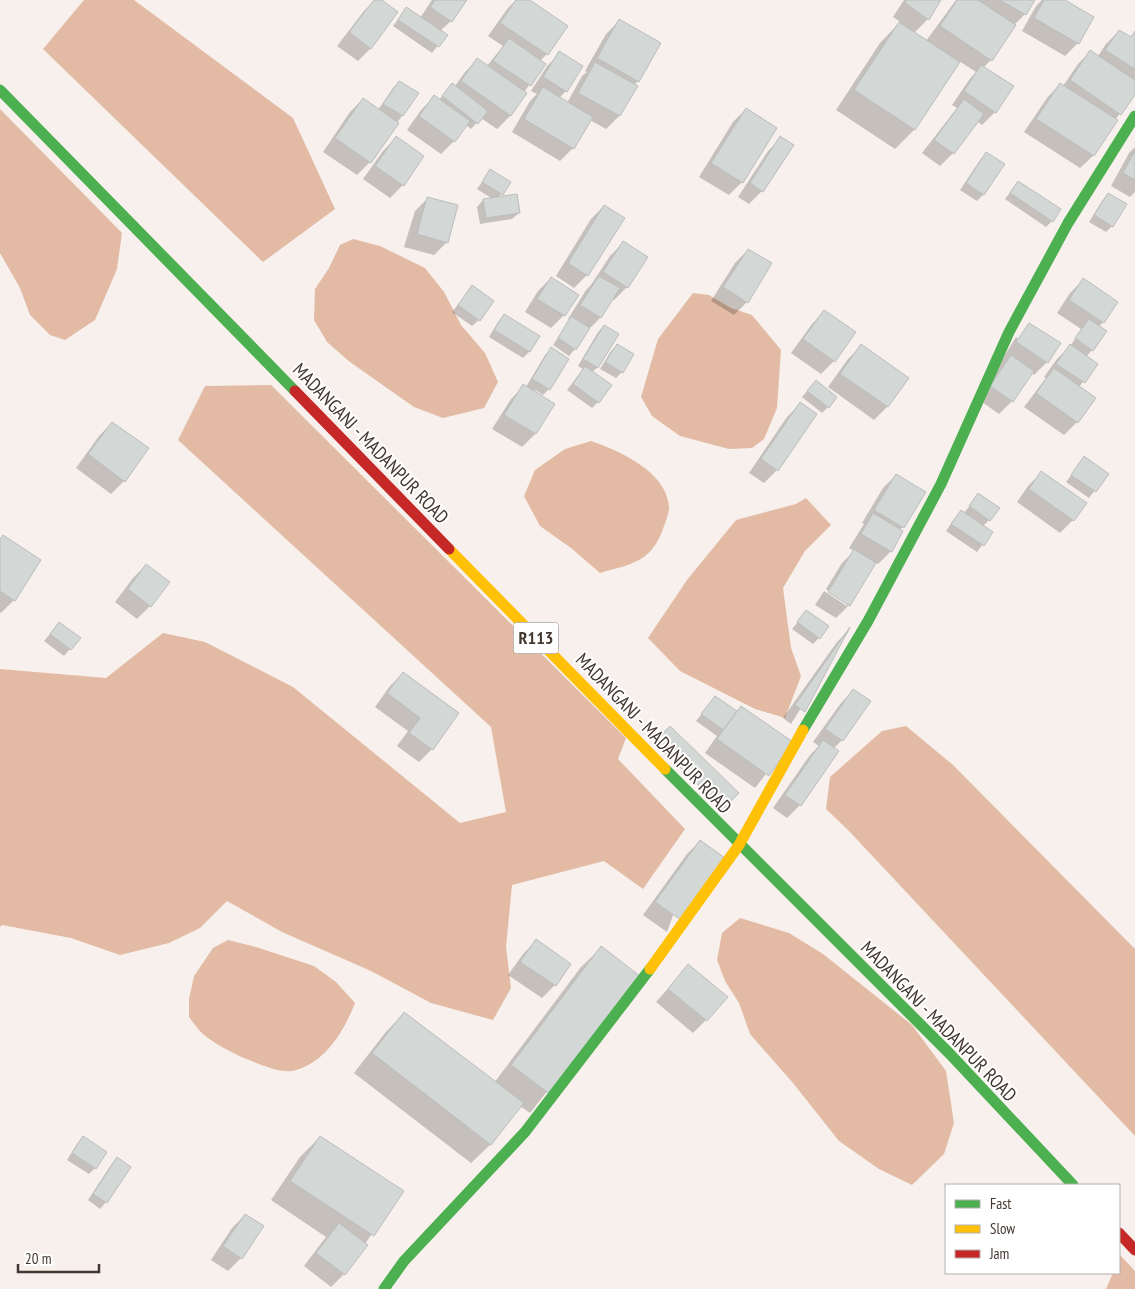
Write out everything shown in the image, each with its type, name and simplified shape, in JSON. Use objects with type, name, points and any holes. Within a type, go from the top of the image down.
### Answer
[{"type":"main road","name":"MADANGANJ - MADANPUR ROAD","points":[[0,90],[739,845],[950,1054],[1072,1184]]},
{"type":"main road","points":[[384,1289],[404,1261],[526,1132],[657,960],[739,845],[786,758],[868,621],[941,484],[1009,332],[1068,223],[1135,116]]},
{"type":"main road","points":[[1120,1234],[1135,1250]]},
{"type":"shaded area","points":[[84,0],[134,0],[293,118],[335,209],[263,262],[43,49]]},
{"type":"shaded area","points":[[0,109],[122,233],[117,269],[95,320],[65,340],[50,335],[30,315],[20,288],[0,253]]},
{"type":"shaded area","points":[[353,239],[380,246],[425,268],[444,292],[461,325],[485,353],[498,382],[484,408],[443,418],[414,407],[350,362],[327,342],[314,320],[315,289],[329,268],[340,245]]},
{"type":"shaded area","points":[[693,293],[709,295],[731,308],[752,315],[781,350],[777,408],[764,439],[752,448],[729,449],[680,436],[652,416],[641,397],[658,339]]},
{"type":"shaded area","points":[[271,385],[626,738],[618,759],[685,829],[643,889],[604,861],[512,885],[506,947],[511,988],[493,1020],[431,1003],[371,971],[282,932],[227,901],[200,928],[169,943],[120,955],[71,938],[2,925],[0,927],[0,669],[106,678],[163,633],[205,642],[293,687],[460,823],[506,812],[491,727],[178,440],[205,386]]},
{"type":"shaded area","points":[[591,441],[628,457],[651,473],[660,483],[669,507],[661,534],[650,552],[633,563],[600,573],[571,548],[540,526],[524,496],[535,470],[565,449]]},
{"type":"shaded area","points":[[806,498],[831,525],[805,551],[783,588],[791,648],[801,676],[785,718],[755,709],[680,671],[648,638],[687,580],[736,520],[796,504]]},
{"type":"shaded area","points":[[906,726],[953,765],[1135,949],[1135,1136],[848,830],[826,809],[830,777],[882,731]]},
{"type":"shaded area","points":[[740,918],[789,933],[823,954],[912,1025],[946,1071],[954,1123],[944,1154],[912,1185],[879,1169],[839,1141],[793,1083],[750,1034],[739,1003],[725,981],[717,960],[722,933]]},
{"type":"shaded area","points":[[228,940],[314,966],[336,982],[355,1003],[339,1035],[324,1054],[304,1067],[292,1071],[280,1071],[239,1056],[213,1042],[202,1033],[189,1017],[189,999],[194,976],[213,948]]},
{"type":"shaded area","points":[[1120,1255],[1135,1271],[1135,1289],[1106,1289],[1113,1274],[1120,1274]]},
{"type":"building","points":[[374,0],[382,0],[398,12],[371,49],[349,32]]},
{"type":"building","points":[[435,0],[467,0],[452,22],[430,7]]},
{"type":"building","points":[[516,0],[530,0],[568,26],[548,55],[500,23]]},
{"type":"building","points":[[907,0],[941,0],[929,20],[905,3]]},
{"type":"building","points":[[957,0],[978,0],[1016,25],[992,61],[940,26]]},
{"type":"building","points":[[1000,0],[1035,0],[1026,15]]},
{"type":"building","points":[[1044,0],[1065,0],[1094,17],[1079,44],[1034,18]]},
{"type":"building","points":[[406,7],[448,35],[439,47],[398,20]]},
{"type":"building","points":[[619,19],[661,43],[639,82],[597,58]]},
{"type":"building","points":[[899,22],[960,62],[915,130],[854,90]]},
{"type":"building","points":[[1119,30],[1131,37],[1135,31],[1135,69],[1105,50]]},
{"type":"building","points":[[509,38],[546,64],[531,86],[493,61]]},
{"type":"building","points":[[1090,50],[1135,80],[1135,95],[1121,115],[1070,80]]},
{"type":"building","points":[[559,51],[583,66],[567,92],[543,77]]},
{"type":"building","points":[[477,58],[527,93],[511,116],[461,81]]},
{"type":"building","points":[[595,62],[638,86],[620,116],[578,93]]},
{"type":"building","points":[[981,65],[1014,86],[996,113],[964,91]]},
{"type":"building","points":[[399,81],[419,93],[403,116],[383,104]]},
{"type":"building","points":[[452,83],[488,111],[478,124],[442,96]]},
{"type":"building","points":[[1060,83],[1118,120],[1094,156],[1036,119]]},
{"type":"building","points":[[543,87],[593,117],[574,149],[524,119]]},
{"type":"building","points":[[434,95],[470,121],[455,142],[419,116]]},
{"type":"building","points":[[363,98],[399,123],[371,163],[335,138]]},
{"type":"building","points":[[964,99],[984,114],[954,154],[934,140]]},
{"type":"building","points":[[746,108],[777,128],[743,183],[711,163]]},
{"type":"building","points":[[396,136],[424,156],[404,186],[375,166]]},
{"type":"building","points":[[780,136],[794,145],[763,192],[750,183]]},
{"type":"building","points":[[1135,151],[1135,180],[1123,173]]},
{"type":"building","points":[[986,152],[1005,164],[984,195],[966,183]]},
{"type":"building","points":[[490,169],[511,182],[503,195],[482,182]]},
{"type":"building","points":[[1018,181],[1061,209],[1053,222],[1010,193]]},
{"type":"building","points":[[1108,193],[1127,204],[1113,227],[1094,215]]},
{"type":"building","points":[[517,194],[520,213],[486,218],[483,199]]},
{"type":"building","points":[[427,197],[458,205],[448,243],[417,234]]},
{"type":"building","points":[[604,205],[625,218],[588,276],[568,263]]},
{"type":"building","points":[[623,241],[648,257],[628,288],[603,272]]},
{"type":"building","points":[[748,249],[772,263],[748,303],[723,287]]},
{"type":"building","points":[[599,276],[620,288],[601,318],[580,305]]},
{"type":"building","points":[[551,277],[579,295],[565,316],[537,299]]},
{"type":"building","points":[[1083,278],[1118,302],[1104,323],[1069,300]]},
{"type":"building","points":[[472,285],[494,301],[480,321],[458,305]]},
{"type":"building","points":[[824,310],[856,332],[835,362],[803,339]]},
{"type":"building","points":[[504,314],[540,336],[530,352],[494,330]]},
{"type":"building","points":[[571,316],[590,328],[576,350],[558,338]]},
{"type":"building","points":[[1089,319],[1107,331],[1093,351],[1075,338]]},
{"type":"building","points":[[1029,323],[1061,343],[1048,363],[1016,342]]},
{"type":"building","points":[[604,325],[619,334],[598,368],[583,359]]},
{"type":"building","points":[[617,344],[634,354],[623,373],[605,362]]},
{"type":"building","points":[[861,344],[909,378],[888,407],[840,374]]},
{"type":"building","points":[[1070,344],[1098,364],[1085,383],[1056,364]]},
{"type":"building","points":[[551,347],[569,359],[550,390],[532,379]]},
{"type":"building","points":[[1011,355],[1034,371],[1013,402],[990,386]]},
{"type":"building","points":[[585,366],[612,385],[599,403],[573,384]]},
{"type":"building","points":[[1054,368],[1096,398],[1078,423],[1036,393]]},
{"type":"building","points":[[816,380],[837,397],[829,408],[807,391]]},
{"type":"building","points":[[523,384],[555,404],[536,434],[504,415]]},
{"type":"building","points":[[800,402],[817,414],[778,471],[761,459]]},
{"type":"building","points":[[112,422],[149,448],[125,482],[88,454]]},
{"type":"building","points":[[1084,456],[1109,474],[1096,492],[1071,475]]},
{"type":"building","points":[[1041,471],[1087,503],[1074,521],[1029,489]]},
{"type":"building","points":[[896,474],[926,492],[904,528],[874,510]]},
{"type":"building","points":[[978,493],[1000,508],[990,521],[969,506]]},
{"type":"building","points":[[961,510],[993,532],[984,546],[951,524]]},
{"type":"building","points":[[873,513],[903,531],[892,552],[861,534]]},
{"type":"building","points":[[3,535],[41,560],[15,601],[0,591],[0,539]]},
{"type":"building","points":[[854,549],[876,563],[850,606],[828,592]]},
{"type":"building","points":[[146,564],[170,582],[151,607],[128,589]]},
{"type":"building","points":[[806,610],[829,626],[820,639],[797,622]]},
{"type":"building","points":[[59,622],[81,638],[71,650],[50,634]]},
{"type":"building","points":[[850,627],[805,712],[795,705]]},
{"type":"building","points":[[403,672],[459,713],[433,750],[409,733],[420,718],[387,693]]},
{"type":"building","points":[[853,689],[871,701],[843,741],[825,729]]},
{"type":"building","points":[[715,696],[737,711],[723,730],[701,714]]},
{"type":"building","points":[[741,706],[793,742],[769,776],[717,739]]},
{"type":"building","points":[[670,726],[739,793],[723,809],[654,742]]},
{"type":"building","points":[[823,740],[839,751],[801,806],[785,795]]},
{"type":"building","points":[[700,840],[725,858],[681,920],[655,902]]},
{"type":"building","points":[[536,939],[571,964],[556,986],[520,962]]},
{"type":"building","points":[[601,946],[640,976],[551,1095],[511,1065]]},
{"type":"building","points":[[688,964],[728,997],[707,1021],[668,989]]},
{"type":"building","points":[[404,1012],[524,1103],[491,1145],[372,1053]]},
{"type":"building","points":[[83,1136],[107,1152],[96,1169],[72,1153]]},
{"type":"building","points":[[320,1136],[404,1191],[374,1236],[290,1181]]},
{"type":"building","points":[[117,1157],[131,1167],[107,1203],[93,1194]]},
{"type":"building","points":[[245,1214],[264,1226],[242,1259],[223,1246]]},
{"type":"building","points":[[339,1223],[368,1245],[345,1275],[316,1253]]},
{"type":"traffic: fast","points":[[0,90],[295,391]]},
{"type":"traffic: fast","points":[[803,730],[868,621],[941,484],[1009,332],[1068,223],[1135,116]]},
{"type":"traffic: fast","points":[[665,769],[950,1054],[1072,1184]]},
{"type":"traffic: fast","points":[[384,1289],[404,1261],[525,1132],[650,969]]},
{"type":"traffic: slow","points":[[449,549],[665,769]]},
{"type":"traffic: slow","points":[[650,969],[739,845],[803,730]]},
{"type":"traffic: jam","points":[[295,391],[449,549]]},
{"type":"traffic: jam","points":[[1120,1234],[1135,1250]]}]
